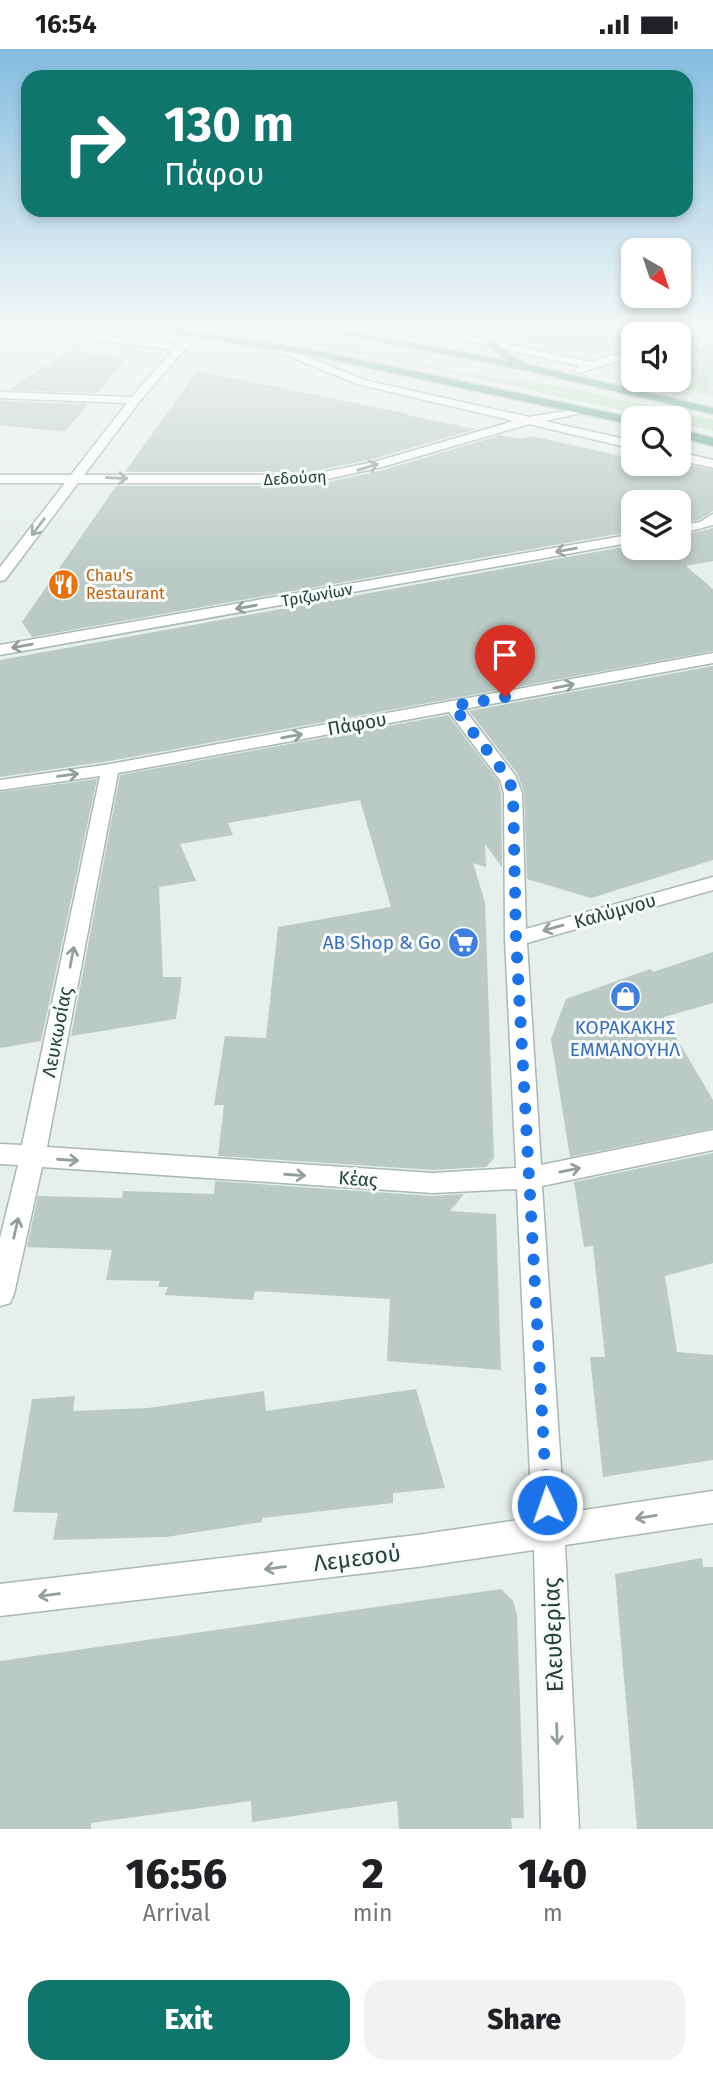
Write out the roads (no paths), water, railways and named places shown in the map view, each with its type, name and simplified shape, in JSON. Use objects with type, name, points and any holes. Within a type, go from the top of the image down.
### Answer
[{"type":"main road","points":[[571,408],[621,419]]},
{"type":"main road","points":[[691,436],[713,442]]},
{"type":"street","points":[[0,577],[129,408]]},
{"type":"street","points":[[473,408],[621,442]]},
{"type":"street","name":"Δεδούση","points":[[0,479],[309,479],[345,474],[525,420],[580,410]]},
{"type":"street","points":[[691,459],[713,464]]},
{"type":"street","points":[[691,528],[704,525],[713,517]]},
{"type":"street","name":"Τριζωνίων","points":[[0,650],[621,540]]},
{"type":"street","name":"Πάφου","points":[[0,785],[110,769],[713,658]]},
{"type":"street","name":"Ελευθερίας","points":[[453,706],[509,779],[513,793],[516,939],[549,1532],[560,1829]]},
{"type":"street","name":"Λευκωσίας","points":[[0,1294],[32,1158],[110,769]]},
{"type":"street","name":"Καλύμνου","points":[[516,939],[713,883]]},
{"type":"street","name":"Κέας","points":[[0,1154],[432,1183],[529,1178],[713,1140]]},
{"type":"street","name":"Λεμεσού","points":[[0,1600],[417,1551],[713,1507]]},
{"type":"place","name":"Chau's Restaurant","points":[[63,584]]},
{"type":"place","name":"ΑΒ Shop & Go","points":[[464,942]]},
{"type":"place","name":"ΚΟΡΑΚΑΚΗΣ ΕΜΜΑΝΟΥΗΛ","points":[[625,996]]}]
